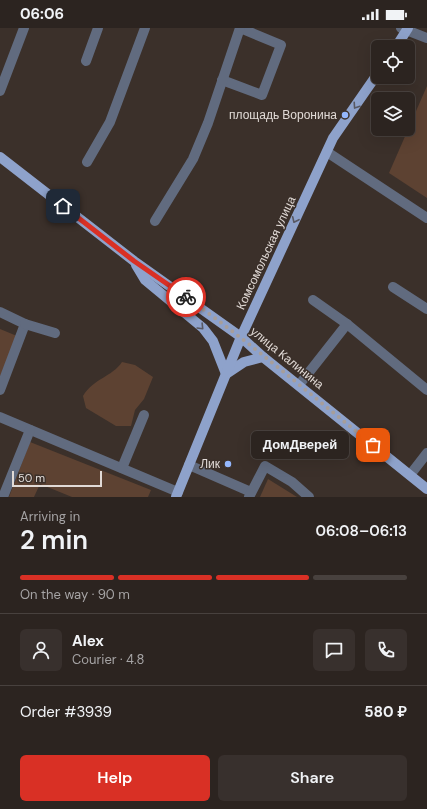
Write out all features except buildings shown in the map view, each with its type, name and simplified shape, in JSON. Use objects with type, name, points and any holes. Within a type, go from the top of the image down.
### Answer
[{"type":"main road","points":[[400,40],[406,29]]},
{"type":"main road","name":"Комсомольская улица","points":[[177,494],[241,337],[333,138],[371,83]]},
{"type":"main road","name":"улица Калинина","points":[[0,157],[134,261],[241,337],[263,357],[427,488]]},
{"type":"main road","points":[[134,261],[145,280],[203,328],[212,341],[226,374],[244,362],[263,357]]},
{"type":"street","points":[[0,91],[24,28]]},
{"type":"street","points":[[86,61],[98,28]]},
{"type":"street","points":[[87,162],[110,122],[145,28]]},
{"type":"street","points":[[155,220],[193,159],[208,123],[222,80],[240,28],[280,44],[262,94],[222,80]]},
{"type":"street","points":[[406,29],[427,38]]},
{"type":"street","points":[[327,152],[427,218]]},
{"type":"street","points":[[392,287],[427,309]]},
{"type":"street","points":[[313,300],[347,324],[427,390]]},
{"type":"street","points":[[0,312],[25,324],[55,333]]},
{"type":"street","points":[[0,390],[25,324]]},
{"type":"street","points":[[299,385],[347,324]]},
{"type":"street","points":[[122,468],[144,416]]},
{"type":"street","points":[[0,417],[122,468],[177,494]]},
{"type":"street","points":[[4,497],[30,430]]},
{"type":"street","points":[[410,475],[427,453]]},
{"type":"street","points":[[189,464],[250,494],[265,466],[292,482],[309,497]]},
{"type":"shaded area","points":[[427,86],[427,198],[389,173],[405,136],[415,136],[415,113]]},
{"type":"shaded area","points":[[0,329],[17,336],[0,377]]},
{"type":"shaded area","points":[[122,362],[135,365],[153,377],[144,399],[135,410],[131,426],[116,426],[86,408],[83,396],[92,385],[113,371]]},
{"type":"shaded area","points":[[30,442],[151,490],[148,497],[72,497],[40,484],[34,497],[9,497]]},
{"type":"shaded area","points":[[268,479],[297,497],[260,497]]},
{"type":"way so far","points":[[186,297],[241,337],[263,357],[373,445]]},
{"type":"place","name":"площадь Воронина","points":[[345,115]]},
{"type":"place","name":"ДомДверей","points":[[373,445]]},
{"type":"place","name":"Лик","points":[[228,464]]},
{"type":"route","points":[[63,206],[134,261],[186,297]]}]
